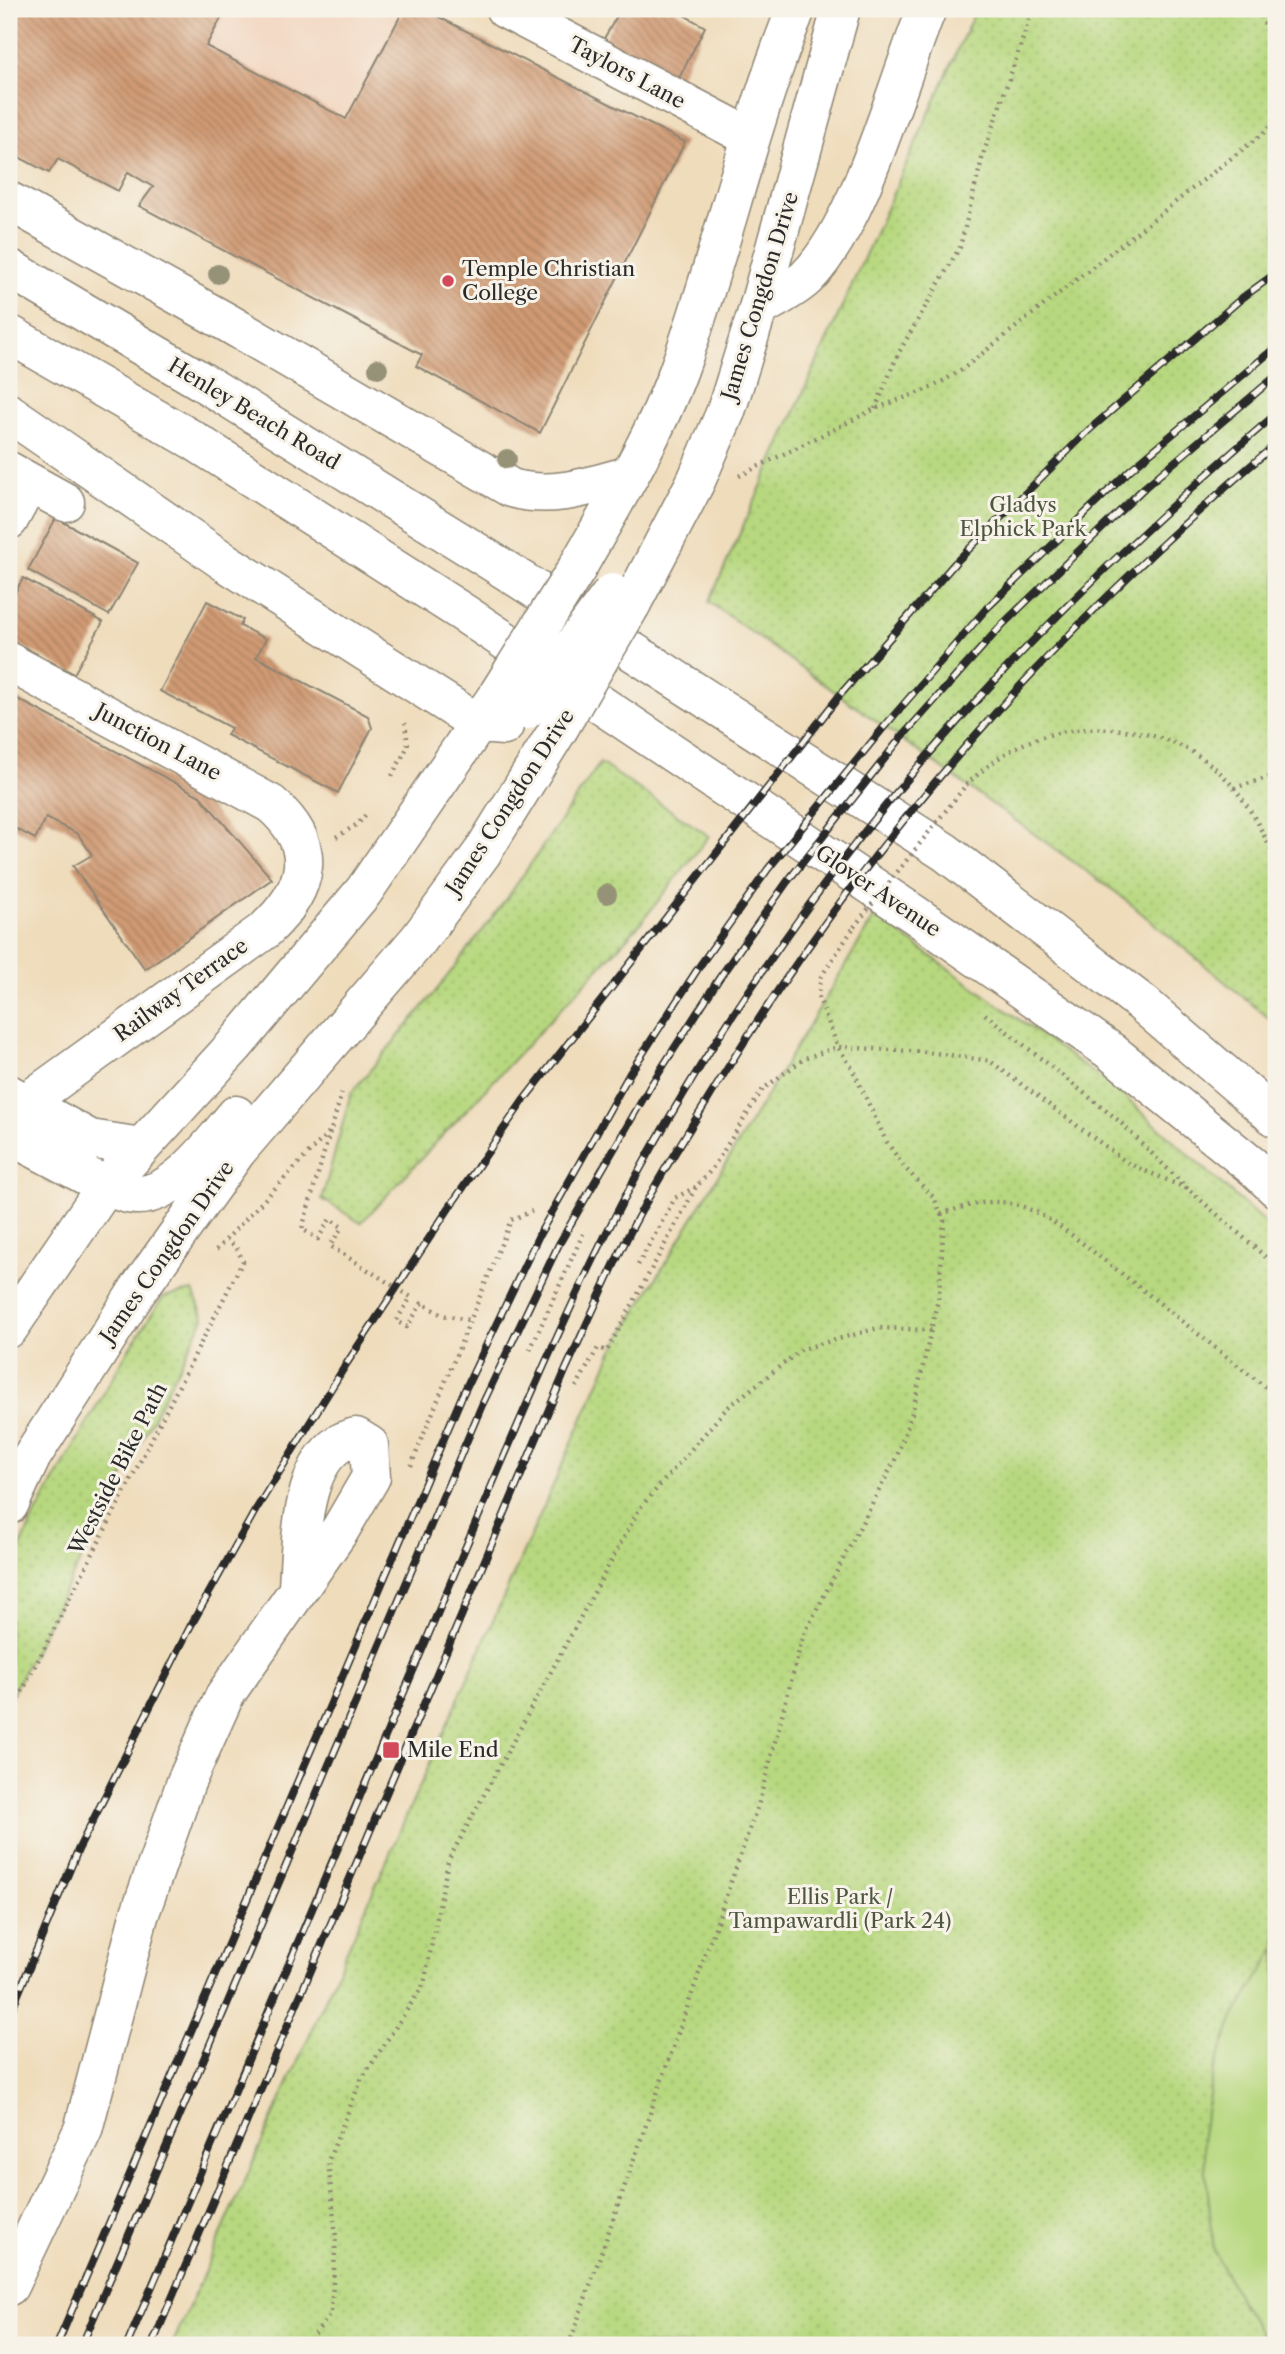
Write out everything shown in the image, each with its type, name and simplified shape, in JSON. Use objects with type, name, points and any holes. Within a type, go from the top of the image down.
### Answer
[{"type":"main road","name":"Taylors Lane","points":[[505,9],[750,137]]},
{"type":"main road","points":[[9,1328],[106,1186],[234,1046],[364,891],[501,709],[630,475],[677,374],[750,137],[796,9]]},
{"type":"main road","name":"James Congdon Drive","points":[[9,1505],[32,1456],[138,1290],[229,1163],[419,939],[482,853],[558,730],[622,599],[696,481],[726,411],[758,309],[841,9]]},
{"type":"main road","points":[[758,309],[805,279],[831,244],[864,177],[927,9]]},
{"type":"main road","points":[[9,201],[228,323],[511,488],[538,494],[564,493],[630,475]]},
{"type":"main road","name":"Henley Beach Road","points":[[9,268],[201,381],[496,564],[945,852],[1142,1003],[1276,1118]]},
{"type":"main road","name":"Glover Avenue","points":[[9,334],[193,440],[465,614],[914,914],[1109,1050],[1276,1188]]},
{"type":"main road","points":[[9,413],[225,562],[501,709]]},
{"type":"main road","points":[[9,520],[19,477],[65,502]]},
{"type":"main road","points":[[501,709],[622,599]]},
{"type":"main road","name":"Junction Lane","points":[[9,662],[258,796],[283,814],[301,846]]},
{"type":"main road","name":"Railway Terrace","points":[[13,1112],[265,930],[290,904],[297,891],[301,846]]},
{"type":"main road","points":[[13,1112],[106,1186],[138,1195],[156,1192],[180,1177],[348,996],[419,939]]},
{"type":"main road","points":[[13,1112],[56,1123],[90,1139],[141,1147]]},
{"type":"main road","points":[[9,2286],[83,2130],[139,1916],[186,1782],[225,1695],[298,1587]]},
{"type":"path","points":[[875,409],[898,354],[960,247],[983,155],[1033,9]]},
{"type":"path","points":[[1260,9],[1276,60]]},
{"type":"path","points":[[737,477],[875,409],[933,387],[960,371],[1276,123]]},
{"type":"path","points":[[387,783],[408,746],[408,730],[401,714]]},
{"type":"path","points":[[569,2345],[759,1802],[803,1636],[897,1456],[913,1410],[939,1295],[944,1220],[934,1198],[905,1168],[886,1141],[851,1066],[838,1047],[818,996],[821,977],[854,927],[966,785],[984,769],[1018,747],[1092,728],[1127,730],[1173,743],[1210,764],[1234,788],[1261,828],[1276,860]]},
{"type":"path","points":[[1234,788],[1276,775]]},
{"type":"path","points":[[301,846],[358,824],[375,803]]},
{"type":"path","points":[[978,1009],[1118,1120],[1188,1189],[1276,1266]]},
{"type":"path","points":[[576,1387],[598,1348],[607,1351],[696,1187],[712,1169],[763,1089],[805,1058],[838,1047],[928,1052],[990,1061],[1129,1164],[1188,1189]]},
{"type":"path","points":[[331,1130],[302,1229],[318,1239],[330,1220],[342,1227],[330,1246],[411,1297],[396,1321],[407,1327],[422,1303],[442,1315],[469,1320]]},
{"type":"path","points":[[638,1265],[675,1198],[696,1187]]},
{"type":"path","points":[[941,1214],[973,1203],[993,1201],[1014,1204],[1044,1217],[1174,1312],[1276,1395]]},
{"type":"path","points":[[408,1472],[511,1220],[532,1211]]},
{"type":"path","points":[[530,1350],[583,1234]]},
{"type":"path","name":"Westside Bike Path","points":[[9,1717],[243,1261],[236,1247],[227,1240]]},
{"type":"path","points":[[306,2345],[331,2314],[336,2237],[328,2161],[337,2138],[361,2080],[424,1984],[448,1861],[640,1508],[727,1408],[802,1349],[878,1328],[932,1330]]},
{"type":"shaded area","points":[[226,9],[385,9],[400,16],[346,119],[206,46]]},
{"type":"green space","name":"Gladys Elphick Park","points":[[976,9],[1276,9],[1276,1024],[1117,893],[709,602]]},
{"type":"green space","points":[[600,763],[709,836],[639,925],[361,1223],[322,1199],[351,1093],[433,995],[510,894]]},
{"type":"green space","name":"Ellis Park / Tampawardli (Park 24)","points":[[875,916],[1116,1089],[1276,1233],[1276,2345],[172,2345],[613,1350]]},
{"type":"green space","points":[[193,1291],[204,1318],[9,1700],[9,1573],[33,1519],[127,1352],[163,1297]]},
{"type":"green space","points":[[1276,1948],[1276,2345],[1269,2345],[1241,2303],[1214,2251],[1202,2134],[1213,2073],[1234,2017]]},
{"type":"building","name":"Temple Christian College","points":[[9,9],[226,9],[206,46],[346,119],[404,9],[423,9],[685,142],[540,433],[416,366],[422,355],[139,206],[153,187],[128,172],[118,191],[58,159],[49,173],[9,152]]},
{"type":"building","points":[[621,9],[673,9],[705,27],[676,84],[602,42]]},
{"type":"building","points":[[56,518],[138,563],[109,615],[28,570]]},
{"type":"building","points":[[23,578],[103,622],[74,674],[9,639],[9,604]]},
{"type":"building","points":[[207,601],[243,620],[240,626],[266,639],[256,657],[368,716],[372,728],[338,793],[227,735],[231,728],[160,691]]},
{"type":"building","points":[[12,696],[200,796],[272,879],[145,969],[73,866],[92,855],[78,834],[46,818],[35,839],[9,825],[9,702]]},
{"type":"railway","points":[[9,2016],[78,1850],[190,1627],[255,1511],[347,1363],[523,1101],[840,695],[955,563],[1089,430],[1242,298],[1276,273]]},
{"type":"railway","points":[[57,2345],[462,1396],[539,1235],[630,1073],[701,964],[768,869],[884,727],[986,609],[1130,470],[1276,347]]},
{"type":"railway","points":[[82,2345],[482,1405],[559,1244],[651,1085],[720,977],[787,882],[900,739],[1002,625],[1145,487],[1276,376]]},
{"type":"railway","points":[[127,2345],[531,1395],[607,1232],[677,1104],[784,940],[863,834],[917,768],[972,705],[1089,584],[1276,414]]},
{"type":"railway","points":[[152,2345],[566,1369],[626,1240],[660,1178],[780,987],[842,900],[973,738],[1044,661],[1118,587],[1276,444]]},
{"type":"place","name":"Temple Christian College","points":[[448,281]]},
{"type":"place","name":"Mile End","points":[[391,1750]]}]
